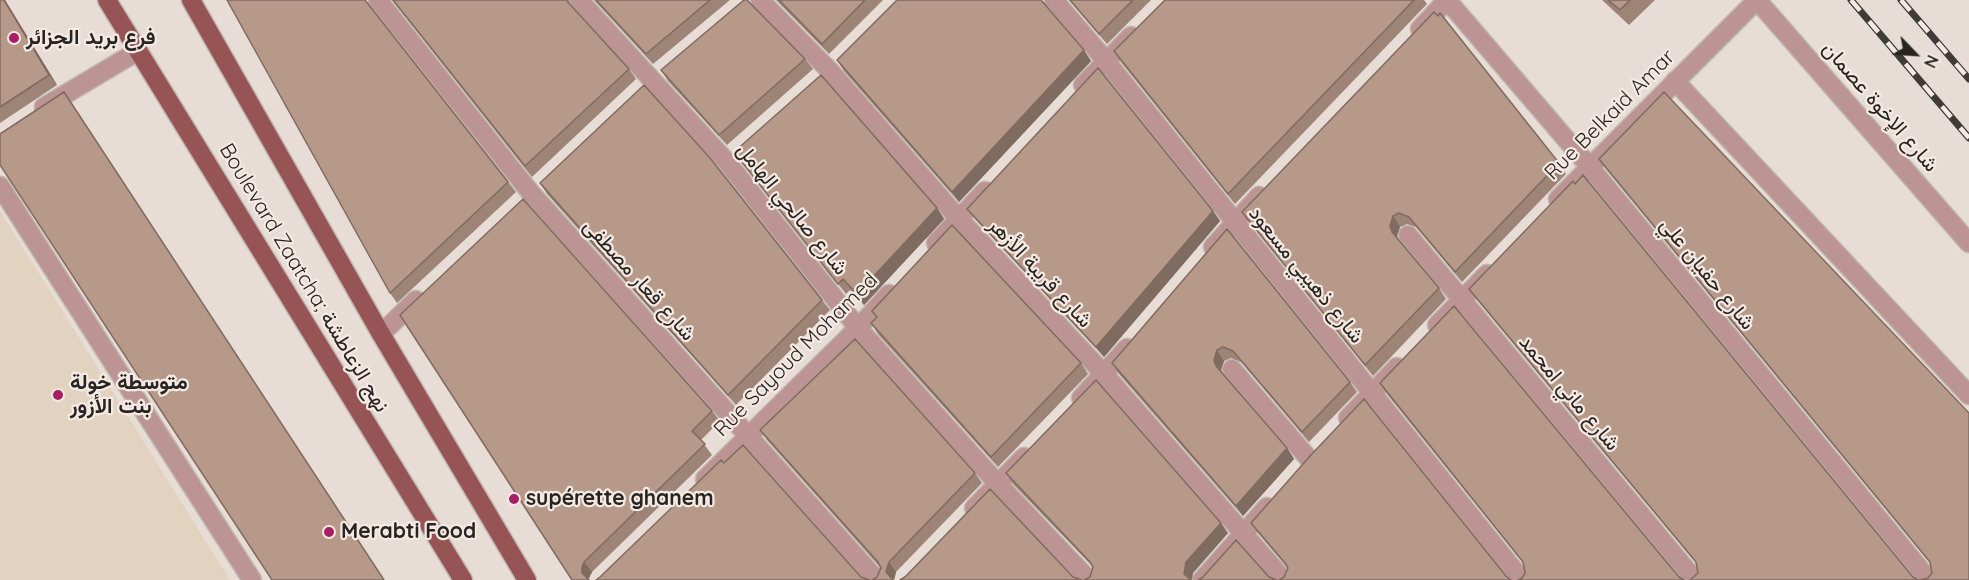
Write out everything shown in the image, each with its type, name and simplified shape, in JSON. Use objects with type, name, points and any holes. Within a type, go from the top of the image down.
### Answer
[{"type":"main road","name":"Boulevard Zaatcha; نهج الزعاطشة","points":[[107,0],[463,580]]},
{"type":"main road","name":"Boulevard Zaatcha; نهج الزعاطشة","points":[[191,0],[381,334],[526,580]]},
{"type":"street","name":"شارع قعار مصطفى","points":[[378,0],[748,437],[877,580]]},
{"type":"street","name":"شارع صالحي الهامل","points":[[579,0],[648,84],[726,161],[858,328],[998,484],[1089,580]]},
{"type":"street","name":"شارع قريبة الأزهر","points":[[760,0],[829,70],[959,219],[1104,374],[1284,580]]},
{"type":"street","name":"شارع ذهيبي مسعود","points":[[1054,0],[1106,61],[1522,580]]},
{"type":"street","points":[[1406,43],[1447,0]]},
{"type":"street","name":"شارع حفيان علي","points":[[1447,0],[1589,166],[1929,580]]},
{"type":"street","name":"Rue Belkaid Amar","points":[[1550,207],[1757,0]]},
{"type":"street","name":"شارع الإخوة عصمان","points":[[1757,0],[1969,243]]},
{"type":"street","points":[[1073,96],[1144,23]]},
{"type":"street","points":[[27,118],[138,51]]},
{"type":"street","points":[[812,85],[845,54]]},
{"type":"street","points":[[648,84],[669,66]]},
{"type":"street","points":[[1675,81],[1969,395]]},
{"type":"street","points":[[726,161],[743,146]]},
{"type":"street","points":[[928,253],[999,175]]},
{"type":"street","points":[[0,186],[252,580]]},
{"type":"street","points":[[1204,257],[1267,187]]},
{"type":"street","points":[[514,208],[535,188]]},
{"type":"street","name":"شارع ماني امحمد","points":[[1408,235],[1695,580]]},
{"type":"street","points":[[1295,476],[1502,257]]},
{"type":"street","name":"Rue Sayoud Mohamed","points":[[691,493],[858,328],[904,278]]},
{"type":"street","points":[[381,334],[430,287]]},
{"type":"street","points":[[1072,408],[1135,338]]},
{"type":"street","points":[[1232,369],[1309,459]]},
{"type":"street","points":[[959,524],[1039,442]]},
{"type":"street","points":[[1202,580],[1280,492]]},
{"type":"shaded area","name":"متوسطة خولة بنت الأزور","points":[[0,211],[230,580],[0,580]]},
{"type":"building","name":"فرع بريد الجزائر","points":[[0,0],[4,0],[49,75],[0,107]]},
{"type":"building","points":[[227,0],[365,0],[508,182],[390,293]]},
{"type":"building","points":[[393,0],[566,0],[629,69],[525,166]]},
{"type":"building","points":[[596,0],[710,0],[646,54]]},
{"type":"building","points":[[744,0],[747,0],[805,59],[719,135],[661,70]]},
{"type":"building","points":[[779,0],[865,0],[822,44]]},
{"type":"building","points":[[897,0],[1041,0],[1084,50],[952,192],[837,60]]},
{"type":"building","points":[[1070,0],[1133,0],[1099,34]]},
{"type":"building","points":[[1165,0],[1414,0],[1228,194],[1114,51]]},
{"type":"building","points":[[1608,0],[1630,0],[1620,10]]},
{"type":"building","points":[[1434,12],[1438,16],[1440,13],[1559,163],[1455,272],[1409,217],[1399,213],[1393,216],[1390,226],[1392,232],[1439,288],[1365,365],[1242,212]]},
{"type":"building","points":[[1098,68],[1213,211],[1096,347],[967,209]]},
{"type":"building","points":[[821,75],[937,208],[857,294],[843,279],[838,284],[734,152]]},
{"type":"building","points":[[644,85],[710,158],[822,300],[728,395],[540,183]]},
{"type":"building","points":[[64,92],[384,580],[272,580],[0,165],[0,134]]},
{"type":"building","points":[[1664,92],[1969,413],[1969,580],[1919,580],[1928,578],[1932,573],[1930,562],[1599,159]]},
{"type":"building","points":[[1583,175],[1913,577],[1918,580],[1690,580],[1698,573],[1696,562],[1469,289],[1573,181],[1575,184]]},
{"type":"building","points":[[523,199],[712,411],[692,431],[705,444],[584,562],[582,573],[589,580],[572,580],[400,315]]},
{"type":"building","points":[[952,225],[1081,363],[991,457],[871,323],[877,317],[872,311]]},
{"type":"building","points":[[1227,229],[1350,382],[1302,432],[1233,351],[1223,347],[1217,350],[1214,360],[1216,366],[1287,448],[1236,506],[1112,363]]},
{"type":"building","points":[[1454,306],[1679,577],[1684,580],[1518,580],[1525,573],[1523,562],[1380,383]]},
{"type":"building","points":[[855,339],[975,473],[889,562],[886,572],[893,580],[872,580],[877,577],[881,568],[878,562],[760,430]]},
{"type":"building","points":[[1096,380],[1221,523],[1186,562],[1184,574],[1191,580],[1084,580],[1090,577],[1093,567],[1090,562],[1006,473]]},
{"type":"building","points":[[1364,399],[1511,580],[1279,580],[1284,577],[1288,568],[1251,523]]},
{"type":"building","points":[[743,445],[861,577],[870,580],[596,580],[721,460],[724,463]]},
{"type":"building","points":[[990,489],[1073,577],[1082,580],[900,580]]},
{"type":"building","points":[[1236,540],[1269,577],[1277,580],[1198,580]]},
{"type":"railway","points":[[1851,0],[1969,138]]},
{"type":"railway","points":[[1901,0],[1969,79]]},
{"type":"place","name":"فرع بريد الجزائر","points":[[14,38]]},
{"type":"place","name":"متوسطة خولة بنت الأزور","points":[[58,395]]},
{"type":"place","name":"supérette ghanem","points":[[514,499]]},
{"type":"place","name":"Merabti Food","points":[[329,532]]}]
